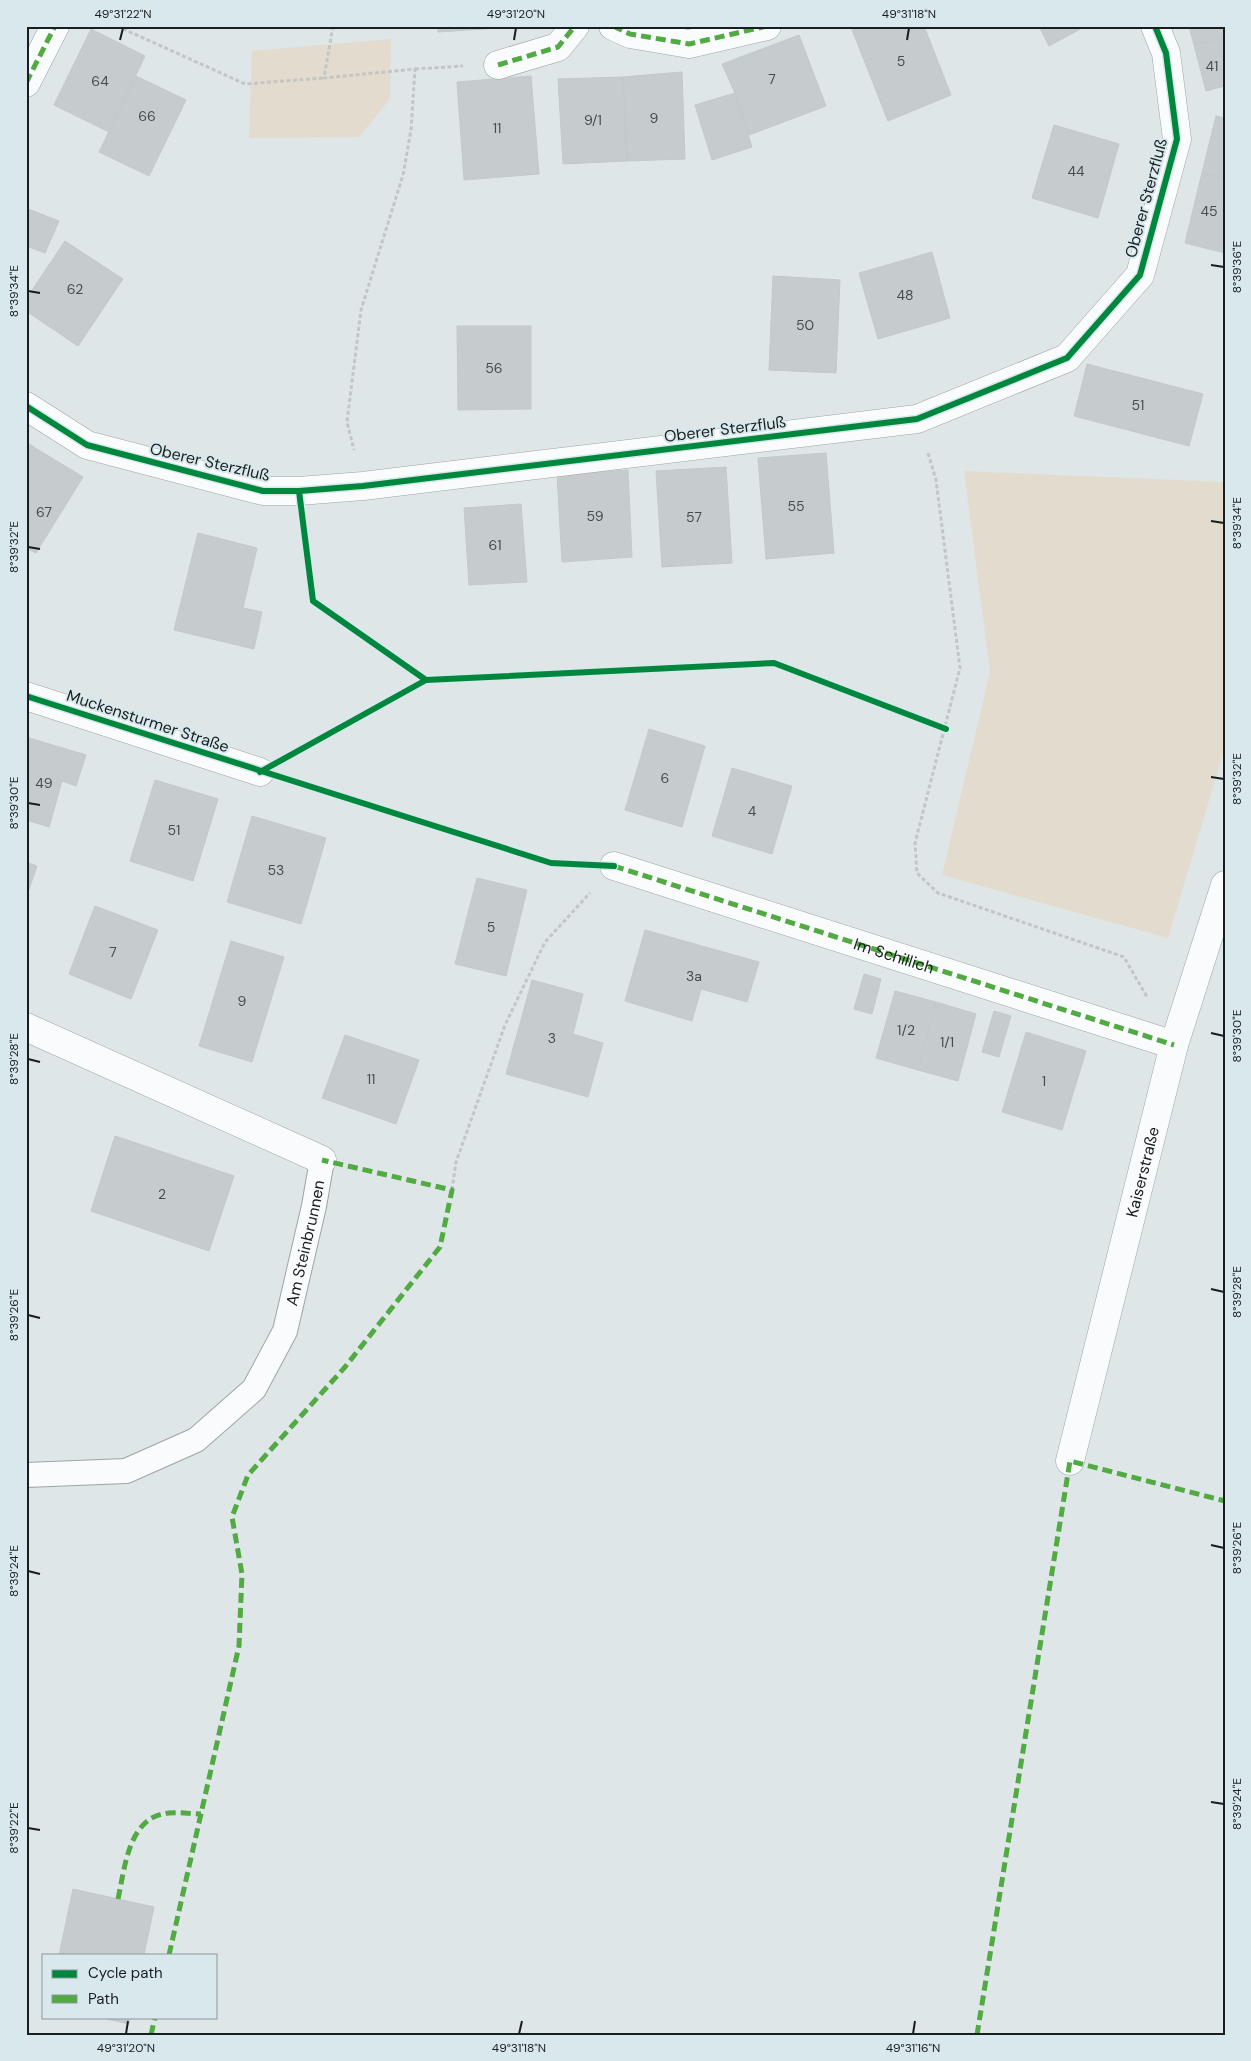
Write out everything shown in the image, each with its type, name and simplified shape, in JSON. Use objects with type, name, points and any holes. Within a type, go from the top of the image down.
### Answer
[{"type":"street","points":[[26,84],[55,26]]},
{"type":"street","points":[[498,64],[558,47],[576,26]]},
{"type":"street","points":[[613,26],[630,34],[689,44],[767,26]]},
{"type":"street","name":"Oberer Sterzfluß","points":[[26,406],[86,446],[263,491],[299,491],[363,486],[917,419],[1067,358],[1140,274],[1177,139],[1166,53],[1154,26]]},
{"type":"street","name":"Muckensturmer Straße","points":[[26,696],[260,772]]},
{"type":"street","name":"Im Schillich","points":[[614,866],[1174,1045]]},
{"type":"street","name":"Kaiserstraße","points":[[1070,1461],[1174,1045],[1225,885]]},
{"type":"street","name":"Am Steinbrunnen","points":[[26,1027],[322,1160]]},
{"type":"lane","name":"Am Steinbrunnen","points":[[26,1475],[126,1471],[196,1440],[254,1389],[285,1331],[314,1206],[322,1160]]},
{"type":"path","points":[[117,26],[245,84],[415,69],[498,64]]},
{"type":"path","points":[[324,78],[333,26]]},
{"type":"path","points":[[363,486],[347,422],[358,328],[361,310],[402,175],[411,130],[415,69]]},
{"type":"path","points":[[917,419],[936,480],[960,668],[946,729],[915,842],[917,873],[938,894],[1124,956],[1174,1045]]},
{"type":"path","points":[[305,526],[313,601],[426,680]]},
{"type":"path","points":[[260,772],[426,680],[774,664],[946,729]]},
{"type":"path","points":[[260,772],[551,862],[614,866]]},
{"type":"path","points":[[452,1190],[456,1162],[505,1025],[545,942],[614,866]]},
{"type":"shaded area","points":[[391,39],[390,99],[359,137],[249,138],[252,51]]},
{"type":"shaded area","points":[[964,471],[1225,482],[1225,747],[1168,938],[942,875],[990,672]]},
{"type":"building","points":[[438,26],[514,26],[514,27],[438,32]]},
{"type":"building","points":[[924,26],[951,95],[888,121],[851,27]]},
{"type":"building","points":[[1039,26],[1086,26],[1049,46]]},
{"type":"building","points":[[1189,26],[1225,26],[1225,37],[1194,45]]},
{"type":"building","points":[[91,29],[145,56],[109,132],[54,105]]},
{"type":"building","points":[[799,35],[826,106],[749,135],[735,93],[722,64]]},
{"type":"building","points":[[1225,37],[1225,86],[1206,91],[1194,45]]},
{"type":"building","points":[[682,72],[685,159],[627,161],[623,77]]},
{"type":"building","points":[[136,76],[186,100],[149,176],[99,152]]},
{"type":"building","points":[[531,76],[539,174],[464,180],[457,82]]},
{"type":"building","points":[[623,77],[627,161],[563,164],[558,79]]},
{"type":"building","points":[[735,93],[752,147],[712,160],[695,105]]},
{"type":"building","points":[[1216,116],[1225,118],[1225,179],[1202,173]]},
{"type":"building","points":[[1054,125],[1119,144],[1098,218],[1032,198]]},
{"type":"building","points":[[1202,173],[1225,179],[1225,253],[1185,243]]},
{"type":"building","points":[[26,208],[59,221],[45,253],[26,246]]},
{"type":"building","points":[[65,241],[123,279],[78,346],[26,311],[26,299]]},
{"type":"building","points":[[932,252],[950,318],[878,339],[859,273]]},
{"type":"building","points":[[773,276],[840,280],[836,373],[769,370]]},
{"type":"building","points":[[457,326],[531,326],[531,409],[458,410]]},
{"type":"building","points":[[1087,364],[1203,394],[1189,446],[1074,416]]},
{"type":"building","points":[[26,442],[37,449],[26,465]]},
{"type":"building","points":[[37,449],[83,477],[36,553],[26,548],[26,465]]},
{"type":"building","points":[[826,453],[834,553],[766,559],[758,458]]},
{"type":"building","points":[[726,467],[732,563],[662,567],[656,471]]},
{"type":"building","points":[[628,470],[632,557],[562,562],[557,475]]},
{"type":"building","points":[[521,504],[527,582],[469,585],[464,508]]},
{"type":"building","points":[[198,533],[257,548],[243,608],[262,612],[254,649],[174,630]]},
{"type":"building","points":[[649,729],[705,746],[682,827],[625,810]]},
{"type":"building","points":[[26,737],[86,755],[76,786],[62,781],[49,827],[26,820]]},
{"type":"building","points":[[732,768],[792,786],[772,854],[712,836]]},
{"type":"building","points":[[155,780],[218,799],[193,881],[130,861]]},
{"type":"building","points":[[252,816],[326,838],[301,924],[227,902]]},
{"type":"building","points":[[26,862],[37,866],[26,898]]},
{"type":"building","points":[[477,878],[527,890],[506,976],[455,964]]},
{"type":"building","points":[[95,906],[158,930],[131,999],[69,974]]},
{"type":"building","points":[[645,930],[759,962],[747,1002],[701,989],[692,1021],[625,1001]]},
{"type":"building","points":[[231,941],[284,957],[252,1062],[199,1046]]},
{"type":"building","points":[[864,974],[881,979],[872,1014],[854,1009]]},
{"type":"building","points":[[532,980],[583,994],[573,1034],[603,1043],[588,1097],[506,1074]]},
{"type":"building","points":[[895,991],[936,1002],[918,1070],[876,1058]]},
{"type":"building","points":[[936,1002],[976,1014],[958,1081],[918,1070]]},
{"type":"building","points":[[994,1011],[1011,1016],[999,1057],[982,1052]]},
{"type":"building","points":[[1026,1032],[1086,1051],[1062,1130],[1002,1112]]},
{"type":"building","points":[[345,1035],[419,1060],[396,1124],[322,1098]]},
{"type":"building","points":[[115,1136],[234,1176],[209,1251],[91,1211]]},
{"type":"building","points":[[73,1889],[154,1907],[144,1954],[59,1954]]},
{"type":"building","points":[[102,2018],[130,2018],[129,2024]]},
{"type":"marked path","points":[[26,83],[55,26]]},
{"type":"marked path","points":[[498,65],[558,47],[575,26]]},
{"type":"marked path","points":[[613,26],[630,34],[689,44],[767,26]]},
{"type":"marked path","points":[[614,866],[1174,1045]]},
{"type":"marked path","points":[[169,1954],[239,1646],[242,1574],[232,1517],[248,1475],[345,1367],[440,1247],[452,1190],[322,1160]]},
{"type":"marked path","points":[[977,2035],[1070,1461],[1225,1501]]},
{"type":"marked path","points":[[118,1899],[126,1859],[137,1833],[145,1823],[155,1816],[169,1813],[201,1814]]},
{"type":"marked path","points":[[151,2035],[155,2018]]},
{"type":"cycle path","points":[[26,406],[87,445],[263,491],[299,491],[363,486],[917,419],[1067,358],[1140,275],[1177,139],[1166,53],[1155,26]]},
{"type":"cycle path","points":[[260,772],[426,680],[313,601],[299,491]]},
{"type":"cycle path","points":[[426,680],[774,663],[946,729]]},
{"type":"cycle path","points":[[26,696],[551,863],[614,866]]}]
